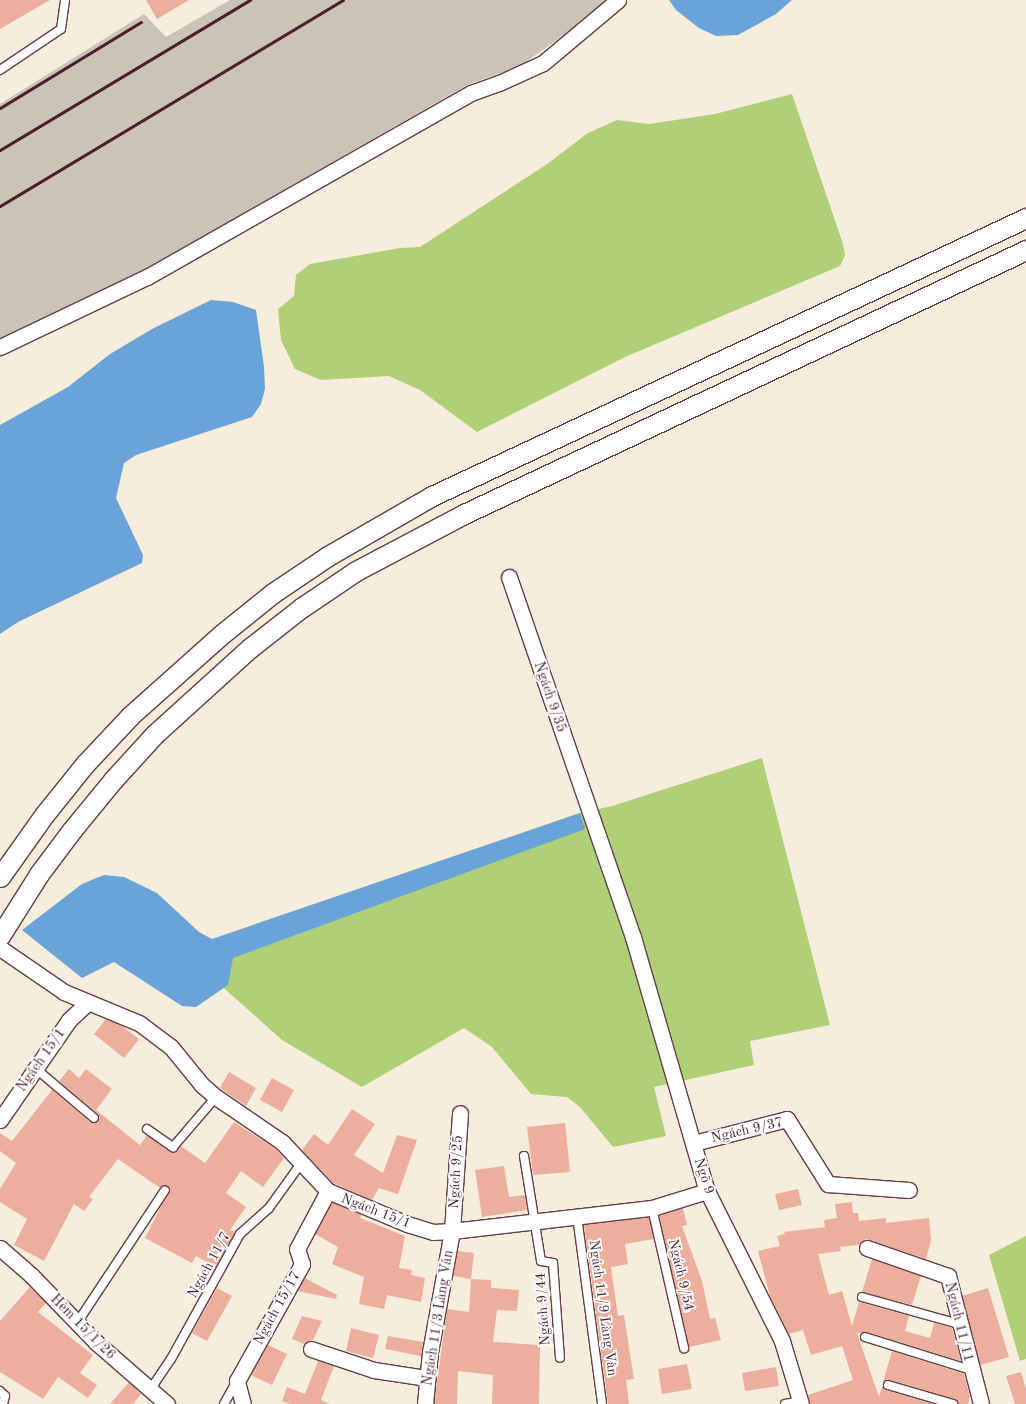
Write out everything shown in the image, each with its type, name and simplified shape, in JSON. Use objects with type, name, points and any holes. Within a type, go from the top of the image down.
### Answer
[{"type":"street","points":[[0,348],[147,277],[471,93],[499,83],[543,63],[618,0]]},
{"type":"street","points":[[0,877],[44,816],[85,764],[134,713],[200,652],[273,593],[328,556],[432,496],[1026,218]]},
{"type":"street","points":[[0,936],[39,874],[72,830],[113,780],[155,734],[201,690],[301,608],[356,571],[402,545],[1026,250]]},
{"type":"street","name":"Ngách 9/35","points":[[509,577],[633,937]]},
{"type":"street","points":[[134,713],[155,734]]},
{"type":"street","name":"Ngõ 9","points":[[633,937],[707,1191],[782,1341],[795,1403]]},
{"type":"street","name":"Ngách 15/1","points":[[0,948],[64,992],[86,1004],[139,1023],[171,1047],[202,1085],[216,1097],[282,1142],[328,1191],[407,1224],[433,1232],[452,1231],[652,1208],[707,1191]]},
{"type":"street","name":"Ngách 15/1","points":[[0,1120],[69,1020],[86,1004]]},
{"type":"street","name":"Ngách 9/25","points":[[452,1231],[460,1113]]},
{"type":"street","name":"Ngách 9/37","points":[[694,1143],[786,1119],[828,1184],[909,1190]]},
{"type":"street","name":"Ngách 15/17","points":[[237,1381],[302,1264],[297,1249],[328,1191]]},
{"type":"street","name":"Ngách 11/3 Làng Vân","points":[[425,1404],[427,1378],[452,1231]]},
{"type":"street","name":"Hẻm 15/1/26","points":[[0,1248],[31,1275],[77,1323],[167,1404]]},
{"type":"street","name":"Ngách 11/11","points":[[867,1248],[948,1276],[959,1324],[981,1404]]},
{"type":"street","points":[[311,1349],[374,1370],[427,1378]]},
{"type":"street","points":[[237,1381],[243,1404]]},
{"type":"lane","points":[[0,70],[61,29],[65,0]]},
{"type":"lane","points":[[35,1068],[94,1118]]},
{"type":"lane","points":[[147,1129],[173,1147],[216,1097]]},
{"type":"lane","points":[[524,1156],[533,1221]]},
{"type":"lane","name":"Ngách 11/7","points":[[150,1390],[175,1353],[240,1234],[270,1208],[302,1162]]},
{"type":"lane","points":[[77,1323],[165,1190]]},
{"type":"lane","name":"Ngách 9/54","points":[[652,1208],[684,1348]]},
{"type":"lane","name":"Ngách 11/9 Làng Vân","points":[[577,1216],[602,1404]]},
{"type":"lane","name":"Ngách 9/44","points":[[533,1221],[541,1261],[553,1262],[560,1358]]},
{"type":"lane","points":[[862,1297],[959,1324]]},
{"type":"lane","points":[[865,1338],[971,1370]]},
{"type":"lane","points":[[224,1404],[237,1381]]},
{"type":"lane","points":[[888,1385],[952,1404]]},
{"type":"lane","points":[[0,1391],[5,1396],[3,1404]]},
{"type":"shaded area","points":[[230,0],[606,0],[596,12],[520,66],[469,84],[144,270],[0,343],[0,104],[144,14],[166,37]]},
{"type":"green space","points":[[792,94],[843,244],[845,255],[840,266],[625,357],[477,432],[420,390],[389,376],[321,380],[295,369],[281,340],[278,309],[294,296],[296,275],[310,264],[400,248],[420,247],[547,164],[588,133],[617,120],[649,124],[715,114]]},
{"type":"green space","points":[[762,758],[830,1025],[750,1041],[754,1065],[654,1087],[666,1136],[613,1147],[580,1107],[567,1097],[531,1094],[492,1047],[464,1028],[362,1087],[282,1040],[181,950],[580,813],[612,806]]},
{"type":"green space","points":[[1026,1236],[1026,1359],[1020,1361],[989,1255]]},
{"type":"water","points":[[669,0],[792,0],[776,14],[738,35],[716,36],[699,28],[676,10]]},
{"type":"water","points":[[211,300],[233,302],[256,310],[264,367],[265,389],[261,404],[252,417],[136,455],[124,463],[116,498],[143,555],[142,563],[18,622],[0,634],[0,425],[68,387],[110,354],[152,329]]},
{"type":"water","points":[[580,813],[585,829],[233,958],[228,985],[196,1007],[182,1006],[114,962],[82,978],[22,930],[82,884],[104,875],[124,877],[157,893],[199,932],[212,939]]},
{"type":"building","points":[[0,0],[50,0],[0,29]]},
{"type":"building","points":[[146,0],[189,0],[157,19]]},
{"type":"building","points":[[106,1019],[122,1026],[139,1039],[124,1058],[94,1034]]},
{"type":"building","points":[[69,1069],[79,1078],[86,1069],[112,1089],[96,1110],[140,1145],[147,1135],[172,1152],[181,1146],[205,1163],[234,1122],[276,1149],[284,1158],[263,1187],[241,1171],[226,1193],[246,1207],[230,1230],[235,1232],[216,1267],[196,1256],[192,1263],[145,1238],[170,1188],[165,1185],[160,1188],[118,1159],[89,1197],[93,1199],[84,1211],[74,1204],[44,1261],[14,1245],[27,1219],[0,1202],[0,1189],[16,1163],[0,1151],[0,1133],[12,1141],[52,1090],[90,1122],[98,1122],[98,1114],[59,1081]]},
{"type":"building","points":[[229,1072],[256,1088],[246,1106],[220,1088]]},
{"type":"building","points":[[272,1078],[294,1090],[282,1112],[260,1100]]},
{"type":"building","points":[[352,1109],[375,1124],[354,1155],[383,1173],[397,1135],[417,1140],[398,1194],[379,1188],[372,1200],[333,1183],[302,1150],[314,1134],[328,1145]]},
{"type":"building","points":[[565,1123],[570,1172],[533,1175],[527,1127]]},
{"type":"building","points":[[504,1166],[509,1197],[525,1195],[527,1210],[482,1217],[475,1170]]},
{"type":"building","points":[[798,1189],[802,1205],[779,1210],[775,1194]]},
{"type":"building","points":[[332,1202],[362,1215],[360,1218],[405,1236],[399,1268],[412,1270],[411,1275],[425,1278],[421,1302],[387,1295],[384,1309],[359,1304],[364,1277],[332,1264],[338,1247],[315,1234]]},
{"type":"building","points":[[852,1202],[853,1213],[858,1213],[859,1221],[886,1218],[886,1223],[929,1218],[931,1240],[926,1259],[866,1239],[858,1245],[840,1247],[841,1251],[818,1254],[829,1295],[842,1291],[852,1326],[859,1302],[909,1316],[905,1331],[930,1338],[934,1323],[952,1328],[961,1361],[867,1332],[857,1333],[879,1397],[883,1385],[886,1390],[933,1404],[810,1404],[808,1395],[853,1380],[842,1346],[811,1355],[803,1330],[789,1334],[770,1296],[758,1251],[780,1246],[777,1236],[785,1234],[784,1232],[825,1227],[824,1220],[837,1218],[835,1204]]},
{"type":"building","points":[[683,1208],[687,1225],[682,1226],[702,1281],[710,1319],[715,1318],[721,1340],[689,1347],[659,1215]]},
{"type":"building","points":[[649,1217],[654,1239],[625,1244],[628,1264],[611,1267],[618,1316],[624,1315],[634,1379],[626,1380],[629,1404],[608,1404],[584,1225]]},
{"type":"building","points":[[458,1251],[474,1253],[471,1279],[453,1276]]},
{"type":"building","points":[[872,1259],[921,1276],[912,1305],[862,1292]]},
{"type":"building","points":[[305,1278],[337,1295],[336,1299],[297,1291]]},
{"type":"building","points":[[471,1279],[491,1280],[491,1288],[519,1290],[517,1311],[497,1310],[493,1342],[540,1345],[539,1404],[492,1404],[493,1375],[458,1371],[457,1404],[434,1404],[447,1309],[469,1312]]},
{"type":"building","points":[[30,1287],[46,1303],[38,1312],[93,1355],[80,1373],[97,1385],[88,1398],[58,1377],[43,1399],[0,1372],[0,1321]]},
{"type":"building","points":[[217,1288],[232,1296],[207,1341],[192,1333]]},
{"type":"building","points":[[988,1288],[1009,1357],[980,1365],[962,1296]]},
{"type":"building","points":[[302,1316],[322,1321],[313,1340],[304,1344],[292,1339]]},
{"type":"building","points":[[351,1328],[379,1335],[373,1358],[346,1351]]},
{"type":"building","points":[[388,1336],[423,1342],[421,1356],[385,1349]]},
{"type":"building","points":[[268,1345],[287,1354],[272,1385],[251,1375]]},
{"type":"building","points":[[892,1351],[964,1374],[970,1397],[968,1404],[958,1404],[955,1399],[890,1380],[883,1382]]},
{"type":"building","points":[[318,1361],[334,1366],[321,1400],[329,1404],[290,1404],[282,1401],[287,1387],[305,1394]]},
{"type":"building","points":[[687,1364],[692,1389],[662,1394],[658,1369]]},
{"type":"building","points":[[776,1367],[779,1386],[745,1391],[742,1373]]},
{"type":"building","points":[[1021,1372],[1026,1389],[1026,1404],[1015,1404],[1006,1376]]},
{"type":"building","points":[[129,1382],[141,1394],[133,1404],[110,1404]]},
{"type":"railway","points":[[0,150],[250,0]]},
{"type":"railway","points":[[0,206],[343,0]]},
{"type":"railway","points":[[0,108],[141,22]]}]
